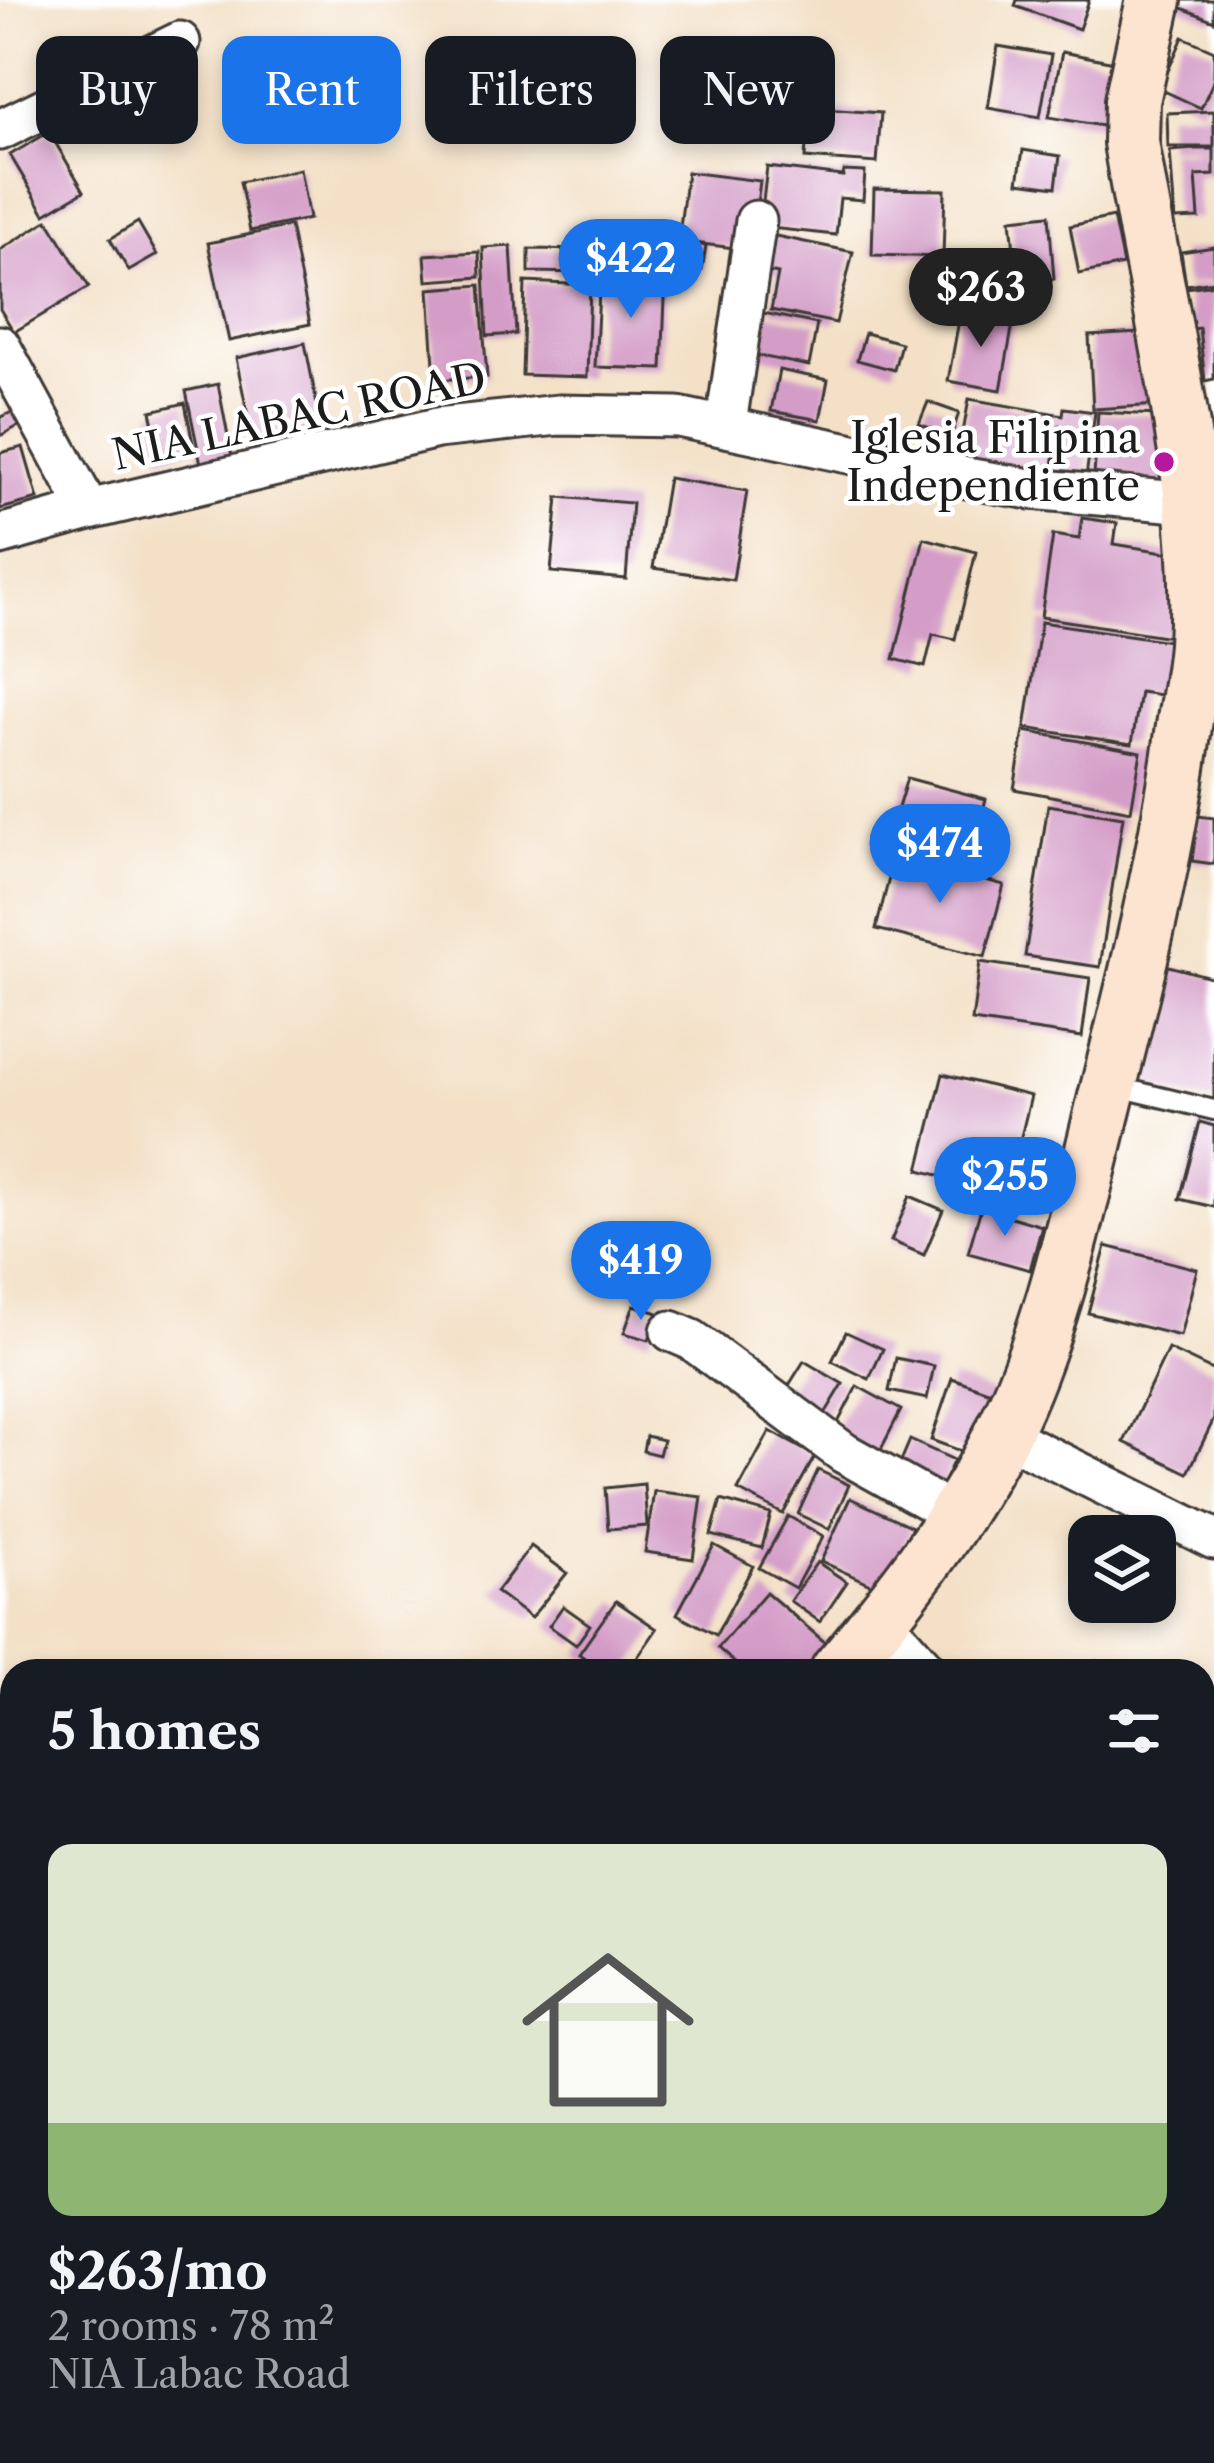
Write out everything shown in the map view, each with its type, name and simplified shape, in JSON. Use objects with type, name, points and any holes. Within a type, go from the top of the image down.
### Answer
[{"type":"main road","points":[[848,1659],[904,1592],[957,1516],[1002,1434],[1056,1286],[1166,845],[1205,646],[1190,502],[1131,142],[1132,101],[1154,0]]},
{"type":"street","points":[[0,130],[36,112]]},
{"type":"street","points":[[726,424],[756,221]]},
{"type":"street","points":[[0,346],[89,510]]},
{"type":"street","name":"NIA LABAC ROAD","points":[[0,535],[437,428],[558,415],[679,416],[1031,489],[1190,502]]},
{"type":"street","points":[[671,1331],[692,1340],[844,1453],[957,1516]]},
{"type":"street","points":[[1002,1434],[1214,1539]]},
{"type":"street","points":[[881,1619],[916,1659]]},
{"type":"lane","points":[[1109,1084],[1214,1110]]},
{"type":"building","points":[[1017,0],[1089,0],[1079,29],[1015,6]]},
{"type":"building","points":[[1179,0],[1214,0],[1214,21],[1177,6]]},
{"type":"building","points":[[1183,37],[1214,51],[1214,80],[1201,108],[1160,89]]},
{"type":"building","points":[[998,46],[1051,55],[1040,117],[988,108]]},
{"type":"building","points":[[1062,52],[1120,63],[1108,127],[1049,117]]},
{"type":"building","points":[[835,110],[881,113],[877,163],[805,158],[806,144],[835,144]]},
{"type":"building","points":[[1214,111],[1214,147],[1168,147],[1167,113]]},
{"type":"building","points":[[36,140],[36,144],[56,144],[84,191],[45,214],[10,155]]},
{"type":"building","points":[[1214,149],[1214,175],[1196,176],[1199,218],[1175,219],[1170,151]]},
{"type":"building","points":[[1023,150],[1060,156],[1056,187],[1018,182]]},
{"type":"building","points":[[767,167],[843,176],[844,171],[865,172],[863,200],[840,198],[836,235],[760,227]]},
{"type":"building","points":[[300,169],[309,219],[250,231],[240,182]]},
{"type":"building","points":[[687,172],[760,181],[751,250],[694,243],[706,246],[702,270],[675,266]]},
{"type":"building","points":[[874,189],[945,190],[943,257],[872,255]]},
{"type":"building","points":[[1049,215],[1054,279],[1017,283],[1011,219]]},
{"type":"building","points":[[1113,217],[1123,265],[1079,274],[1070,226]]},
{"type":"building","points":[[48,220],[89,287],[14,332],[0,309],[0,250]]},
{"type":"building","points":[[138,222],[157,255],[129,271],[110,239]]},
{"type":"building","points":[[290,226],[310,324],[229,341],[208,243]]},
{"type":"building","points":[[766,234],[853,252],[836,323],[771,310],[778,274],[759,270]]},
{"type":"building","points":[[511,246],[516,334],[487,336],[483,248]]},
{"type":"building","points":[[1214,247],[1214,281],[1186,285],[1181,252]]},
{"type":"building","points":[[529,249],[592,250],[592,273],[529,272]]},
{"type":"building","points":[[479,252],[480,277],[427,281],[425,255]]},
{"type":"building","points":[[600,273],[666,276],[662,369],[595,367]]},
{"type":"building","points":[[525,282],[590,285],[587,377],[522,375]]},
{"type":"building","points":[[1214,284],[1214,379],[1205,381],[1199,328],[1192,329],[1186,288]]},
{"type":"building","points":[[480,285],[487,377],[435,380],[429,289]]},
{"type":"building","points":[[961,309],[1014,318],[1001,390],[948,381]]},
{"type":"building","points":[[749,310],[817,324],[809,366],[740,352]]},
{"type":"building","points":[[1156,332],[1159,405],[1093,409],[1089,336]]},
{"type":"building","points":[[865,333],[901,343],[894,370],[857,360]]},
{"type":"building","points":[[305,343],[324,441],[256,455],[236,358]]},
{"type":"building","points":[[779,370],[828,380],[820,420],[771,411]]},
{"type":"building","points":[[218,384],[232,457],[201,464],[186,391]]},
{"type":"building","points":[[969,399],[1063,415],[1064,408],[1095,412],[1084,491],[1053,487],[1060,424],[1049,488],[956,472]]},
{"type":"building","points":[[928,402],[959,413],[951,436],[919,424]]},
{"type":"building","points":[[185,403],[194,449],[161,457],[151,411]]},
{"type":"building","points":[[16,410],[24,423],[0,436],[0,418]]},
{"type":"building","points":[[1098,412],[1177,416],[1173,497],[1093,493]]},
{"type":"building","points":[[927,431],[956,439],[948,472],[918,465]]},
{"type":"building","points":[[23,447],[38,499],[0,509],[0,453]]},
{"type":"building","points":[[668,478],[747,491],[733,580],[653,568]]},
{"type":"building","points":[[558,497],[632,503],[626,579],[551,572]]},
{"type":"building","points":[[1082,518],[1117,523],[1114,544],[1183,555],[1171,637],[1041,617],[1053,535],[1079,539]]},
{"type":"building","points":[[924,538],[976,552],[955,639],[933,634],[925,667],[894,659]]},
{"type":"building","points":[[1041,622],[1169,641],[1161,695],[1140,692],[1132,744],[1025,728]]},
{"type":"building","points":[[1024,731],[1141,752],[1131,811],[1014,789]]},
{"type":"building","points":[[907,778],[986,799],[971,853],[891,831]]},
{"type":"building","points":[[1048,805],[1123,817],[1100,967],[1025,956]]},
{"type":"building","points":[[1198,816],[1214,818],[1214,864],[1192,861]]},
{"type":"building","points":[[895,855],[1004,885],[985,957],[876,929]]},
{"type":"building","points":[[980,962],[1090,978],[1082,1037],[972,1021]]},
{"type":"building","points":[[1165,965],[1214,978],[1214,1103],[1133,1080]]},
{"type":"building","points":[[943,1074],[1031,1096],[1007,1193],[919,1170]]},
{"type":"building","points":[[1200,1122],[1214,1126],[1214,1207],[1180,1199]]},
{"type":"building","points":[[1031,1162],[1075,1176],[1062,1214],[1018,1200]]},
{"type":"building","points":[[910,1196],[943,1210],[924,1255],[891,1241]]},
{"type":"building","points":[[981,1208],[1042,1226],[1030,1270],[968,1253]]},
{"type":"building","points":[[1106,1246],[1197,1269],[1180,1336],[1088,1313]]},
{"type":"building","points":[[634,1305],[658,1313],[649,1340],[624,1333]]},
{"type":"building","points":[[846,1332],[883,1349],[869,1379],[832,1361]]},
{"type":"building","points":[[1168,1349],[1214,1371],[1214,1419],[1188,1473],[1124,1442]]},
{"type":"building","points":[[896,1358],[934,1366],[927,1399],[889,1391]]},
{"type":"building","points":[[804,1361],[843,1384],[820,1422],[781,1398]]},
{"type":"building","points":[[952,1378],[999,1395],[977,1457],[931,1440]]},
{"type":"building","points":[[857,1386],[901,1410],[877,1457],[832,1434]]},
{"type":"building","points":[[770,1431],[815,1456],[783,1514],[738,1490]]},
{"type":"building","points":[[646,1436],[663,1440],[659,1455],[643,1451]]},
{"type":"building","points":[[910,1440],[954,1460],[939,1492],[896,1473]]},
{"type":"building","points":[[818,1470],[849,1485],[829,1529],[798,1514]]},
{"type":"building","points":[[644,1484],[647,1526],[608,1529],[605,1488]]},
{"type":"building","points":[[654,1491],[702,1497],[693,1559],[645,1552]]},
{"type":"building","points":[[850,1498],[912,1527],[883,1590],[821,1561]]},
{"type":"building","points":[[721,1500],[771,1514],[762,1548],[711,1535]]},
{"type":"building","points":[[788,1516],[823,1536],[795,1588],[759,1568]]},
{"type":"building","points":[[714,1545],[753,1566],[716,1635],[677,1614]]},
{"type":"building","points":[[531,1546],[567,1573],[531,1618],[496,1592]]},
{"type":"building","points":[[817,1562],[847,1582],[820,1622],[790,1601]]},
{"type":"building","points":[[766,1592],[828,1645],[816,1659],[730,1659],[718,1648]]},
{"type":"building","points":[[616,1601],[657,1629],[636,1659],[586,1659],[579,1654]]},
{"type":"building","points":[[563,1606],[590,1625],[576,1645],[549,1626]]},
{"type":"place","name":"Iglesia Filipina Independiente","points":[[1164,462]]}]
